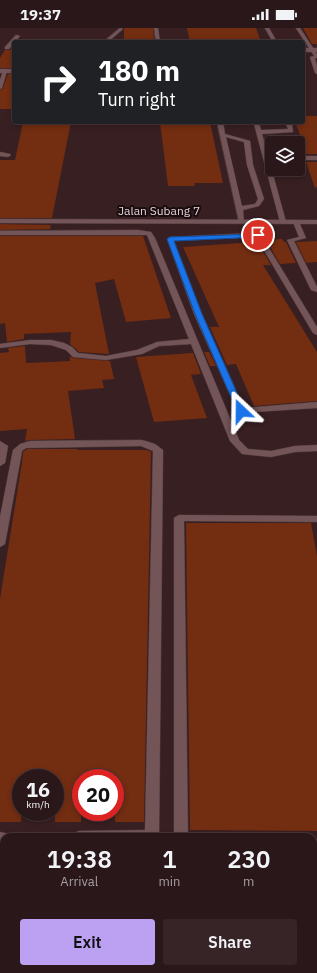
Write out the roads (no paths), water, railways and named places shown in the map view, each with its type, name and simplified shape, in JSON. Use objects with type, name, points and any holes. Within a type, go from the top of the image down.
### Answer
[{"type":"street","points":[[14,40],[18,36]]},
{"type":"street","points":[[7,48],[12,43]]},
{"type":"street","points":[[0,47],[12,48]]},
{"type":"street","name":"Jalan Subang 7","points":[[0,221],[317,222]]},
{"type":"lane","points":[[156,28],[158,40]]},
{"type":"lane","points":[[267,28],[274,40]]},
{"type":"lane","points":[[298,28],[309,45],[315,50],[317,57],[312,57],[317,73]]},
{"type":"lane","points":[[107,40],[121,29]]},
{"type":"lane","points":[[309,45],[317,45]]},
{"type":"lane","points":[[0,88],[2,71]]},
{"type":"lane","points":[[220,124],[242,222]]},
{"type":"lane","points":[[257,124],[265,148]]},
{"type":"lane","points":[[259,132],[291,130],[289,124]]},
{"type":"lane","points":[[223,135],[247,141],[250,165],[261,199],[257,205],[239,209]]},
{"type":"lane","points":[[0,154],[8,155]]},
{"type":"lane","points":[[305,158],[317,158]]},
{"type":"lane","points":[[273,176],[283,222]]},
{"type":"lane","points":[[253,222],[258,235],[317,334]]},
{"type":"lane","points":[[296,222],[303,238],[290,240],[315,290]]},
{"type":"lane","points":[[0,233],[138,232],[149,234],[152,238],[236,441],[245,452],[271,454],[295,449],[317,448]]},
{"type":"lane","points":[[258,235],[170,239],[198,314],[241,411],[317,405]]},
{"type":"lane","points":[[0,346],[42,341],[54,342],[73,351],[76,355],[106,358],[139,352],[157,344],[195,341]]},
{"type":"lane","points":[[0,544],[18,450],[22,446],[30,444],[142,443],[152,446],[158,450],[152,833]]},
{"type":"lane","points":[[0,444],[3,446],[0,463]]},
{"type":"lane","points":[[181,833],[179,518],[317,519]]}]
